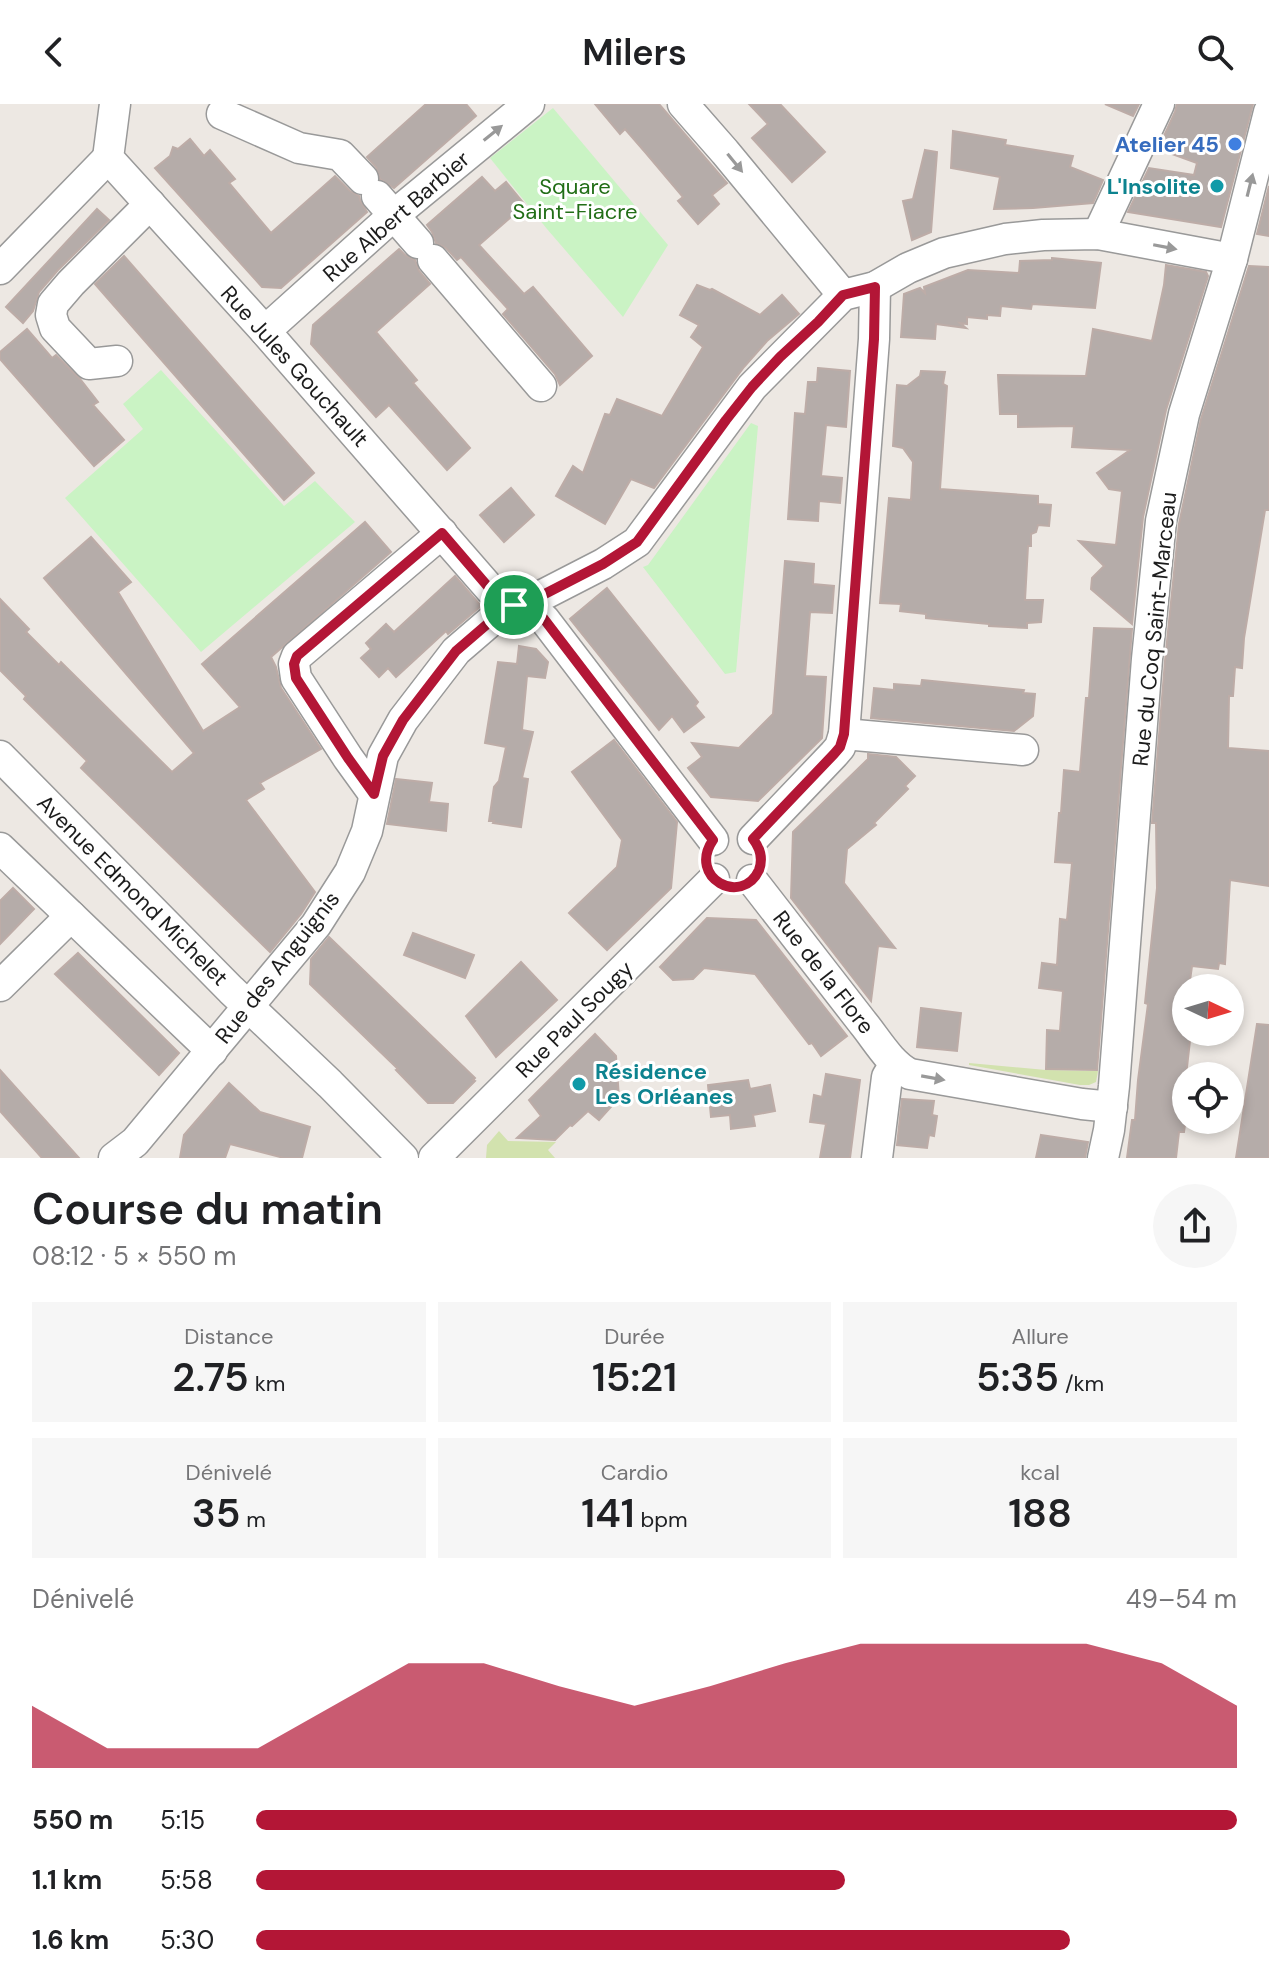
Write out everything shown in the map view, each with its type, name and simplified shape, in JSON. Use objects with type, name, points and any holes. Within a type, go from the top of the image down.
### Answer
[{"type":"street","points":[[0,269],[108,158],[115,104]]},
{"type":"street","name":"Rue Albert Barbier","points":[[265,331],[378,197],[529,104]]},
{"type":"street","points":[[683,104],[843,295],[875,287],[908,268],[944,253],[1005,239],[1043,235],[1098,234],[1232,259]]},
{"type":"street","points":[[1098,234],[1159,104]]},
{"type":"street","name":"Rue du Coq Saint-Marceau","points":[[1103,1158],[1112,1107],[1147,659],[1161,521],[1184,414],[1232,259],[1269,112]]},
{"type":"street","points":[[222,114],[299,148],[340,155],[541,386]]},
{"type":"street","name":"Rue Jules Gouchault","points":[[108,158],[265,331],[490,589],[503,600],[519,607]]},
{"type":"street","points":[[117,361],[89,364],[55,328],[51,315],[53,304],[150,204]]},
{"type":"street","points":[[753,839],[834,754],[844,734],[874,339],[875,287]]},
{"type":"street","name":"Rue des Anguignis","points":[[126,1153],[316,925],[350,872],[367,831],[383,756],[410,709],[456,651],[499,614],[603,564],[637,542],[752,387],[843,295]]},
{"type":"street","points":[[374,794],[296,678],[294,664],[297,656],[442,533]]},
{"type":"street","points":[[519,607],[544,619],[713,840]]},
{"type":"street","points":[[844,734],[1023,750]]},
{"type":"street","name":"Avenue Edmond Michelet","points":[[0,756],[231,990],[403,1158]]},
{"type":"street","points":[[728,831],[737,831],[753,839],[759,847],[761,864],[752,880],[745,885],[728,887],[714,879],[706,864],[708,847],[713,840],[728,831]]},
{"type":"street","points":[[2,853],[212,1051]]},
{"type":"street","name":"Rue Paul Sougy","points":[[434,1158],[714,879]]},
{"type":"street","name":"Rue de la Flore","points":[[752,880],[895,1064]]},
{"type":"street","points":[[0,986],[71,916]]},
{"type":"street","points":[[877,1158],[887,1077],[895,1064],[910,1074],[1112,1107]]},
{"type":"green space","name":"Square Saint-Fiacre","points":[[553,108],[668,245],[623,317],[490,158]]},
{"type":"green space","points":[[161,370],[284,506],[315,481],[355,522],[201,652],[65,498],[143,429],[123,404]]},
{"type":"green space","points":[[751,423],[758,426],[736,672],[725,674],[643,567],[648,565]]},
{"type":"green space","points":[[969,1063],[1098,1071],[1096,1082],[1080,1085]]},
{"type":"green space","points":[[499,1131],[508,1141],[556,1142],[548,1150],[555,1158],[486,1158],[487,1145]]},
{"type":"building","points":[[426,104],[466,104],[476,116],[394,188],[380,179],[376,167],[367,157]]},
{"type":"building","points":[[595,104],[659,104],[727,183],[712,195],[719,204],[698,224],[678,201],[683,197],[645,152],[625,129],[620,134]]},
{"type":"building","points":[[749,104],[780,104],[825,152],[792,182],[752,138],[768,124]]},
{"type":"building","points":[[1105,104],[1139,104],[1133,116]]},
{"type":"building","points":[[1177,104],[1253,104],[1221,227],[1128,212],[1149,168],[1194,175],[1197,163],[1158,149]]},
{"type":"building","points":[[953,131],[1006,140],[1005,145],[1073,156],[1070,167],[1103,180],[1093,203],[994,209],[1000,177],[951,168]]},
{"type":"building","points":[[190,139],[204,156],[210,150],[235,179],[229,183],[271,233],[335,176],[359,196],[367,212],[281,288],[262,287],[155,168],[170,156],[173,147],[178,149]]},
{"type":"building","points":[[925,150],[937,152],[931,232],[912,240],[903,201],[913,199]]},
{"type":"building","points":[[482,177],[495,191],[506,182],[525,205],[479,245],[524,294],[533,287],[592,356],[560,385],[555,374],[503,314],[508,309],[461,257],[457,260],[446,248],[436,243],[427,225]]},
{"type":"building","points":[[1269,186],[1269,236],[1257,234]]},
{"type":"building","points":[[97,209],[109,220],[39,292],[33,311],[23,323],[6,307]]},
{"type":"building","points":[[399,249],[415,260],[419,271],[430,284],[376,332],[417,380],[413,383],[470,448],[447,470],[389,405],[376,417],[311,344],[313,325]]},
{"type":"building","points":[[124,256],[314,473],[284,500],[95,284]]},
{"type":"building","points":[[1052,258],[1101,263],[1095,308],[1032,304],[1031,309],[1001,306],[1000,316],[987,315],[987,319],[967,317],[967,324],[960,323],[966,328],[936,324],[935,339],[901,337],[904,294],[920,288],[925,293],[924,287],[968,270],[1019,273],[1020,261]]},
{"type":"building","points":[[1166,265],[1206,272],[1208,276],[1166,410],[1143,517],[1132,624],[1091,589],[1092,578],[1104,566],[1079,541],[1116,545],[1122,491],[1109,489],[1097,473],[1130,450],[1072,447],[1074,426],[1018,427],[1018,414],[1000,414],[998,375],[1086,376],[1093,329],[1152,341]]},
{"type":"building","points":[[1249,266],[1269,267],[1269,510],[1265,510],[1242,668],[1235,667],[1233,696],[1229,696],[1228,748],[1269,751],[1269,886],[1230,880],[1225,964],[1219,963],[1218,969],[1192,966],[1191,974],[1172,974],[1172,1046],[1189,1046],[1188,1062],[1172,1062],[1172,1134],[1179,1134],[1176,1158],[1127,1158],[1132,1120],[1135,1120],[1148,1004],[1145,1003],[1157,888],[1156,823],[1152,823],[1165,661],[1179,524],[1201,419]]},
{"type":"building","points":[[697,285],[712,289],[760,315],[782,295],[799,314],[767,341],[744,367],[654,488],[631,479],[605,524],[556,496],[573,466],[583,473],[605,414],[610,415],[617,399],[662,416],[703,347],[691,337],[699,325],[680,315]]},
{"type":"building","points":[[27,329],[52,358],[56,355],[80,379],[98,402],[93,405],[124,440],[94,466],[0,359],[0,352]]},
{"type":"building","points":[[818,368],[850,371],[846,427],[826,425],[821,476],[842,478],[840,503],[819,501],[818,521],[788,519],[795,413],[805,414],[808,382],[817,382]]},
{"type":"building","points":[[921,371],[945,372],[943,384],[947,386],[940,489],[1038,496],[1038,504],[1051,505],[1049,526],[1038,525],[1036,532],[1031,534],[1031,546],[1028,546],[1025,600],[1043,600],[1041,622],[1027,623],[1027,628],[989,626],[926,618],[926,614],[900,611],[901,604],[880,603],[889,498],[911,500],[913,462],[903,448],[893,446],[897,385],[907,386],[920,376]]},
{"type":"building","points":[[511,488],[534,515],[504,542],[480,515]]},
{"type":"building","points":[[365,522],[391,552],[271,657],[281,688],[321,749],[260,783],[264,789],[246,800],[315,892],[270,952],[81,768],[87,761],[24,699],[26,696],[0,670],[0,599],[29,629],[26,632],[59,665],[61,662],[172,772],[194,753],[44,578],[91,537],[131,582],[118,592],[203,731],[240,707],[202,664]]},
{"type":"building","points":[[785,561],[814,564],[813,584],[834,586],[832,613],[810,612],[805,676],[826,677],[822,738],[758,801],[711,797],[688,768],[702,757],[692,743],[739,748],[773,714]]},
{"type":"building","points":[[455,576],[481,606],[448,634],[446,631],[396,677],[388,668],[379,677],[361,658],[371,649],[366,643],[386,624],[394,632]]},
{"type":"building","points":[[607,588],[698,702],[695,706],[704,717],[684,732],[672,716],[659,730],[570,619]]},
{"type":"building","points":[[1094,628],[1132,629],[1097,1070],[1046,1069],[1047,1030],[1060,1031],[1063,991],[1039,988],[1042,963],[1057,965],[1060,919],[1067,920],[1072,863],[1055,862],[1059,813],[1064,770],[1080,772]]},
{"type":"building","points":[[519,646],[536,649],[548,662],[545,678],[527,676],[522,730],[533,732],[522,778],[528,779],[521,827],[489,821],[494,787],[499,781],[506,747],[485,743],[498,662],[517,664]]},
{"type":"building","points":[[922,680],[1024,690],[1023,693],[1035,694],[1033,716],[1014,731],[871,718],[874,688],[894,690],[894,684],[921,686]]},
{"type":"building","points":[[614,740],[677,822],[671,888],[607,950],[569,913],[617,867],[622,840],[572,772]]},
{"type":"building","points":[[868,754],[896,757],[915,776],[905,786],[908,789],[874,823],[876,825],[847,849],[844,883],[895,948],[878,946],[871,1001],[791,898],[793,832],[868,759]]},
{"type":"building","points":[[396,779],[432,783],[429,802],[448,804],[446,831],[387,824]]},
{"type":"building","points":[[13,888],[34,909],[0,944],[0,901]]},
{"type":"building","points":[[707,918],[756,920],[847,1036],[821,1056],[755,974],[704,968],[693,979],[673,980],[660,967]]},
{"type":"building","points":[[413,933],[474,955],[465,978],[404,955]]},
{"type":"building","points":[[329,937],[475,1078],[453,1103],[428,1103],[398,1069],[310,984],[311,959]]},
{"type":"building","points":[[78,953],[179,1053],[159,1075],[55,974]]},
{"type":"building","points":[[521,962],[557,1000],[496,1057],[466,1016]]},
{"type":"building","points":[[921,1008],[961,1013],[957,1051],[917,1047]]},
{"type":"building","points":[[1257,1024],[1269,1025],[1269,1158],[1236,1158],[1240,1134],[1244,1134],[1244,1107]]},
{"type":"building","name":"Résidence Les Orléanes","points":[[595,1034],[616,1056],[619,1098],[599,1120],[588,1111],[555,1140],[517,1138],[541,1116],[529,1100]]},
{"type":"building","points":[[0,1070],[79,1158],[42,1158],[0,1111]]},
{"type":"building","points":[[826,1074],[860,1080],[850,1158],[820,1158],[826,1124],[810,1122],[814,1095],[822,1097]]},
{"type":"building","points":[[748,1080],[750,1089],[770,1085],[775,1111],[753,1115],[755,1126],[731,1129],[730,1115],[711,1117],[708,1085]]},
{"type":"building","points":[[229,1083],[260,1112],[310,1127],[302,1158],[284,1158],[230,1144],[225,1158],[180,1158],[184,1135]]},
{"type":"building","points":[[902,1099],[934,1101],[932,1115],[937,1116],[934,1136],[929,1135],[927,1148],[897,1145]]},
{"type":"building","points":[[1041,1135],[1088,1142],[1085,1158],[1036,1158]]},
{"type":"place","name":"Atelier 45","points":[[1235,144]]},
{"type":"place","name":"L'Insolite","points":[[1217,186]]},
{"type":"place","name":"Résidence Les Orléanes","points":[[579,1084]]},
{"type":"route","points":[[514,605],[456,651],[434,678],[403,720],[383,756],[374,794],[294,672],[297,656],[442,533],[503,600],[523,608],[544,619],[713,840],[705,855],[714,879],[728,887],[745,885],[752,880],[761,864],[759,847],[753,839],[834,754],[844,734],[874,339],[875,287],[843,295],[780,357],[726,420],[637,542],[523,608],[514,605]]}]
